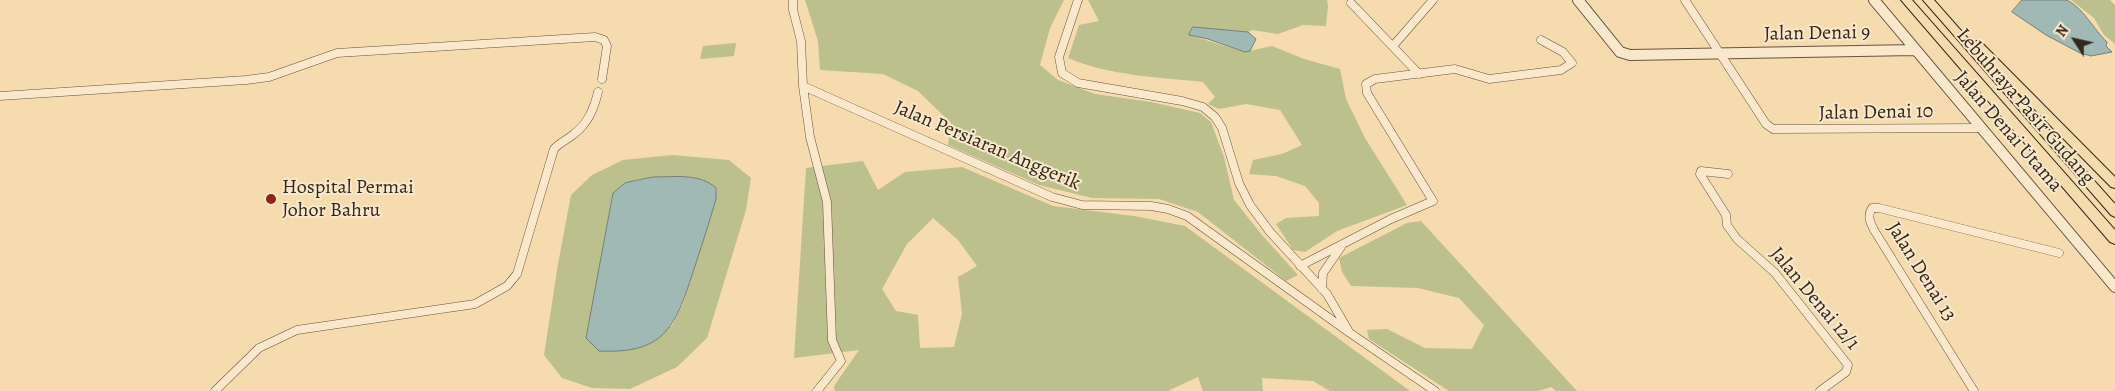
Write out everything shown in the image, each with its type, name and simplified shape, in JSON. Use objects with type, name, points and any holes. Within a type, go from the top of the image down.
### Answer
[{"type":"highway","name":"Lebuhraya Pasir Gudang","points":[[1906,0],[2115,239]]},
{"type":"highway","name":"Lebuhraya Pasir Gudang","points":[[1928,0],[2115,212]]},
{"type":"highway","points":[[1933,0],[2115,184]]},
{"type":"street","points":[[793,0],[793,10],[801,41],[803,86],[810,137],[827,202],[832,340],[841,361],[817,391]]},
{"type":"street","points":[[1078,0],[1059,57],[1062,73],[1078,83],[1182,101],[1204,107],[1216,117],[1222,128],[1239,183],[1250,205],[1300,266],[1322,289],[1350,333]]},
{"type":"street","points":[[1393,46],[1434,0]]},
{"type":"street","name":"Jalan Denai 9","points":[[1578,0],[1617,49],[1624,54],[1915,50]]},
{"type":"street","points":[[1685,0],[1718,52]]},
{"type":"street","name":"Jalan Denai Utama","points":[[1874,0],[2115,287]]},
{"type":"street","points":[[1351,3],[1419,74]]},
{"type":"street","points":[[0,96],[246,80],[269,77],[338,54],[595,37],[604,40],[607,46],[602,79]]},
{"type":"street","points":[[1300,266],[1391,219],[1434,201],[1366,93],[1365,86],[1368,82],[1375,79],[1455,69],[1483,78],[1495,79],[1561,70],[1570,66],[1572,63],[1570,58],[1558,48],[1541,40]]},
{"type":"street","name":"Jalan Denai 10","points":[[1718,52],[1766,124],[1773,129],[1980,128]]},
{"type":"street","name":"Jalan Persiaran Anggerik","points":[[803,86],[1052,197],[1082,205],[1151,206],[1168,209],[1187,216],[1350,333],[1436,391]]},
{"type":"street","points":[[215,391],[259,348],[297,330],[475,304],[507,286],[517,274],[540,188],[554,149],[560,142],[574,135],[583,125],[593,111],[598,92]]},
{"type":"street","name":"Jalan Denai 12/1","points":[[1728,174],[1707,170],[1701,171],[1700,174],[1726,215],[1727,225],[1737,239],[1775,273],[1848,366],[1846,372],[1820,391]]},
{"type":"street","name":"Jalan Denai 13","points":[[1974,391],[1878,237],[1868,217],[1869,212],[1872,208],[1879,208],[2060,253]]},
{"type":"street","points":[[1322,289],[1323,273],[1343,244]]},
{"type":"green space","points":[[805,0],[1064,0],[1050,28],[1040,65],[1058,80],[1095,94],[1151,102],[1200,113],[1211,122],[1224,157],[1234,200],[1298,275],[1286,281],[1198,212],[1159,199],[1092,198],[1039,185],[948,145],[951,123],[918,91],[883,74],[820,70],[818,41]]},
{"type":"green space","points":[[1088,0],[1327,0],[1326,26],[1303,25],[1278,34],[1252,30],[1248,32],[1193,27],[1189,35],[1245,52],[1272,46],[1304,59],[1340,69],[1346,99],[1365,138],[1407,205],[1337,231],[1305,252],[1293,250],[1276,224],[1286,218],[1319,216],[1319,203],[1305,186],[1276,176],[1249,174],[1253,160],[1282,154],[1302,145],[1280,110],[1246,104],[1219,109],[1208,104],[1215,97],[1203,82],[1117,72],[1101,69],[1068,58],[1079,25],[1099,21]]},
{"type":"green space","points":[[2071,0],[2110,0],[2115,5],[2115,44],[2104,35],[2094,18]]},
{"type":"green space","points":[[736,43],[734,56],[700,59],[703,46]]},
{"type":"green space","points":[[672,155],[729,160],[751,178],[746,210],[707,338],[677,367],[630,389],[592,388],[562,378],[544,355],[571,195],[592,175],[623,160]],"holes":[[[653,177],[694,177],[716,199],[683,304],[672,326],[586,338],[613,193],[625,183]]]},
{"type":"green space","points":[[863,161],[878,190],[905,172],[962,167],[1053,206],[1134,216],[1185,226],[1410,391],[1330,391],[1313,381],[1262,378],[1263,391],[1203,391],[1198,377],[1168,391],[835,391],[834,386],[859,350],[794,358],[806,168]],"holes":[[[933,218],[958,240],[977,266],[958,277],[962,314],[954,347],[920,348],[918,315],[896,311],[882,289],[907,244]]]},
{"type":"green space","points":[[1421,221],[1577,391],[1556,391],[1551,387],[1538,391],[1449,391],[1369,339],[1367,330],[1387,329],[1425,348],[1472,349],[1484,325],[1459,298],[1418,288],[1351,286],[1342,272],[1339,258],[1407,223]]},
{"type":"water","points":[[2022,0],[2066,0],[2072,3],[2107,42],[2106,46],[2112,52],[2091,56],[2080,53],[2046,35],[2012,12]]},
{"type":"water","points":[[1193,27],[1248,32],[1256,39],[1250,51],[1245,52],[1208,39],[1189,35]]},
{"type":"water","points":[[653,177],[695,178],[710,183],[716,188],[716,199],[708,226],[680,308],[664,334],[653,342],[639,348],[621,351],[599,351],[586,338],[613,193],[625,183]]},
{"type":"place","name":"Hospital Permai Johor Bahru","points":[[271,199]]}]
